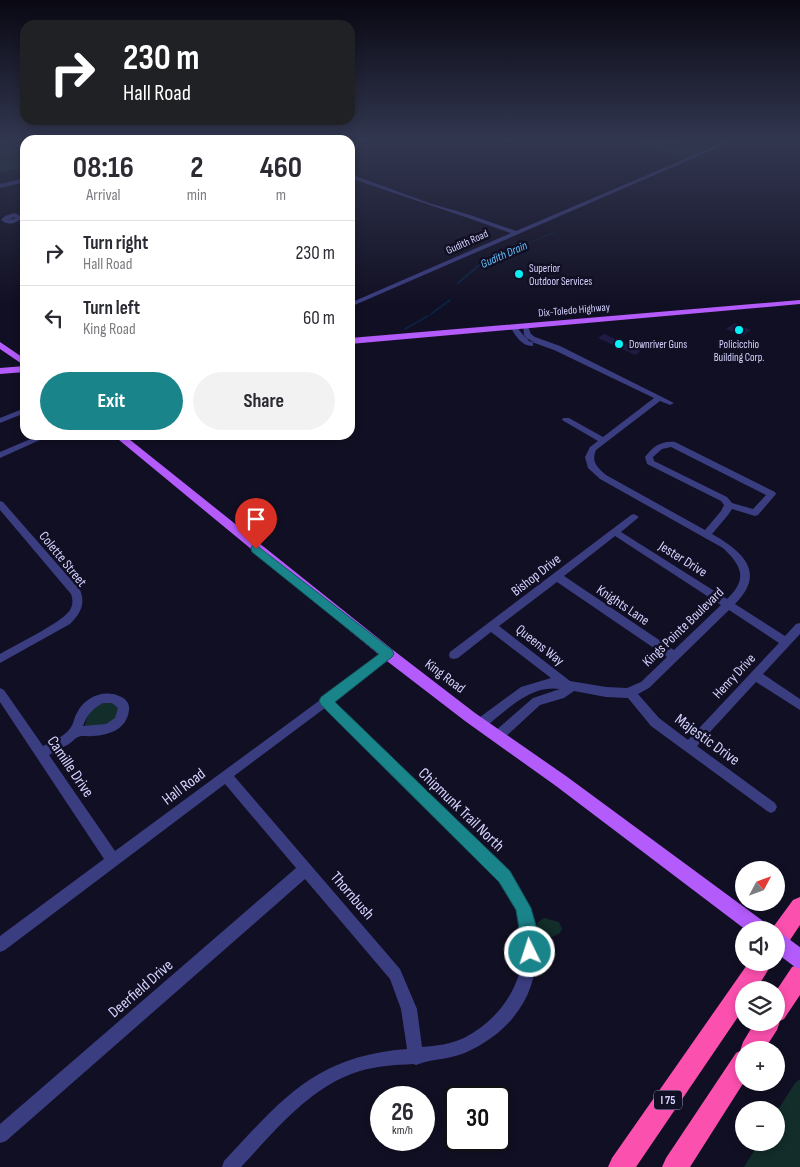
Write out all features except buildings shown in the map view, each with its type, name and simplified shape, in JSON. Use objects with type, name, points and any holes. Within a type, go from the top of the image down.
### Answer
[{"type":"highway","points":[[785,928],[800,906]]},
{"type":"highway","name":"I 75","points":[[622,1167],[756,971]]},
{"type":"highway","points":[[785,998],[800,975]]},
{"type":"highway","points":[[675,1167],[735,1075]]},
{"type":"main road","name":"Dix-Toledo Highway","points":[[355,340],[800,302]]},
{"type":"main road","points":[[0,345],[20,359]]},
{"type":"main road","points":[[0,371],[20,369]]},
{"type":"main road","name":"King Road","points":[[124,440],[388,654],[480,724],[749,921]]},
{"type":"main road","points":[[785,948],[800,959]]},
{"type":"street","points":[[404,195],[487,223],[512,234]]},
{"type":"street","name":"Gudith Road","points":[[355,303],[603,195]]},
{"type":"street","points":[[525,325],[528,335],[532,340],[670,403]]},
{"type":"street","points":[[513,326],[522,339],[530,344],[552,348]]},
{"type":"street","name":"Kings Pointe Boulevard","points":[[630,692],[645,685],[729,604],[744,586],[747,575],[745,568],[734,552],[707,534],[597,473],[591,466],[588,457],[593,449],[659,398]]},
{"type":"street","points":[[0,421],[20,412]]},
{"type":"street","points":[[566,420],[604,441]]},
{"type":"street","points":[[0,455],[35,440]]},
{"type":"street","points":[[672,444],[772,494],[755,514],[729,505],[724,499],[650,462],[649,457],[660,447],[672,444]]},
{"type":"street","name":"Colette Street","points":[[0,504],[76,593],[78,604],[76,610],[66,621],[0,659]]},
{"type":"street","points":[[707,534],[725,513],[729,505]]},
{"type":"street","name":"Bishop Drive","points":[[454,654],[634,517]]},
{"type":"street","name":"Jester Drive","points":[[615,532],[786,642]]},
{"type":"street","name":"Knights Lane","points":[[556,576],[675,657]]},
{"type":"street","name":"Queens Way","points":[[492,626],[554,676],[571,687]]},
{"type":"street","name":"Henry Drive","points":[[690,746],[800,627]]},
{"type":"street","name":"Hall Road","points":[[0,945],[388,654]]},
{"type":"street","points":[[755,675],[800,705]]},
{"type":"street","points":[[480,724],[525,690],[550,683],[606,692],[630,692]]},
{"type":"street","points":[[498,736],[537,701],[560,695],[571,687]]},
{"type":"street","name":"Majestic Drive","points":[[630,692],[656,722],[771,807]]},
{"type":"street","name":"Camille Drive","points":[[0,693],[113,860]]},
{"type":"street","name":"Chipmunk Trail North","points":[[230,1167],[288,1106],[320,1081],[336,1072],[365,1061],[395,1056],[440,1054],[460,1049],[479,1040],[495,1027],[516,1002],[529,965],[530,941],[526,917],[517,895],[505,876],[326,701]]},
{"type":"street","points":[[42,753],[76,731]]},
{"type":"street","name":"Thornbush","points":[[226,776],[394,974],[409,1009],[416,1056]]},
{"type":"street","name":"Deerfield Drive","points":[[0,1135],[306,868]]},
{"type":"green space","points":[[102,702],[114,702],[119,708],[119,713],[111,724],[84,727],[89,712]]},
{"type":"green space","points":[[544,918],[559,922],[562,929],[560,933],[548,939],[540,936],[537,923]]},
{"type":"green space","points":[[800,1079],[800,1167],[744,1167],[754,1151],[785,1151],[784,1101],[795,1083]]},
{"type":"waterway","name":"Gudith Drain","points":[[497,257],[555,232]]},
{"type":"waterway","name":"Gudith Drain","points":[[458,283],[478,266],[500,256]]},
{"type":"waterway","name":"Gudith Drain","points":[[431,314],[450,300]]},
{"type":"waterway","name":"Gudith Drain","points":[[405,329],[428,316]]},
{"type":"place","name":"Superior Outdoor Services","points":[[519,274]]},
{"type":"place","name":"Policicchio Building Corp.","points":[[739,330]]},
{"type":"place","name":"Downriver Guns","points":[[619,344]]},
{"type":"route","points":[[256,549],[388,654],[326,701],[505,876],[512,885],[526,917],[530,952]]}]
